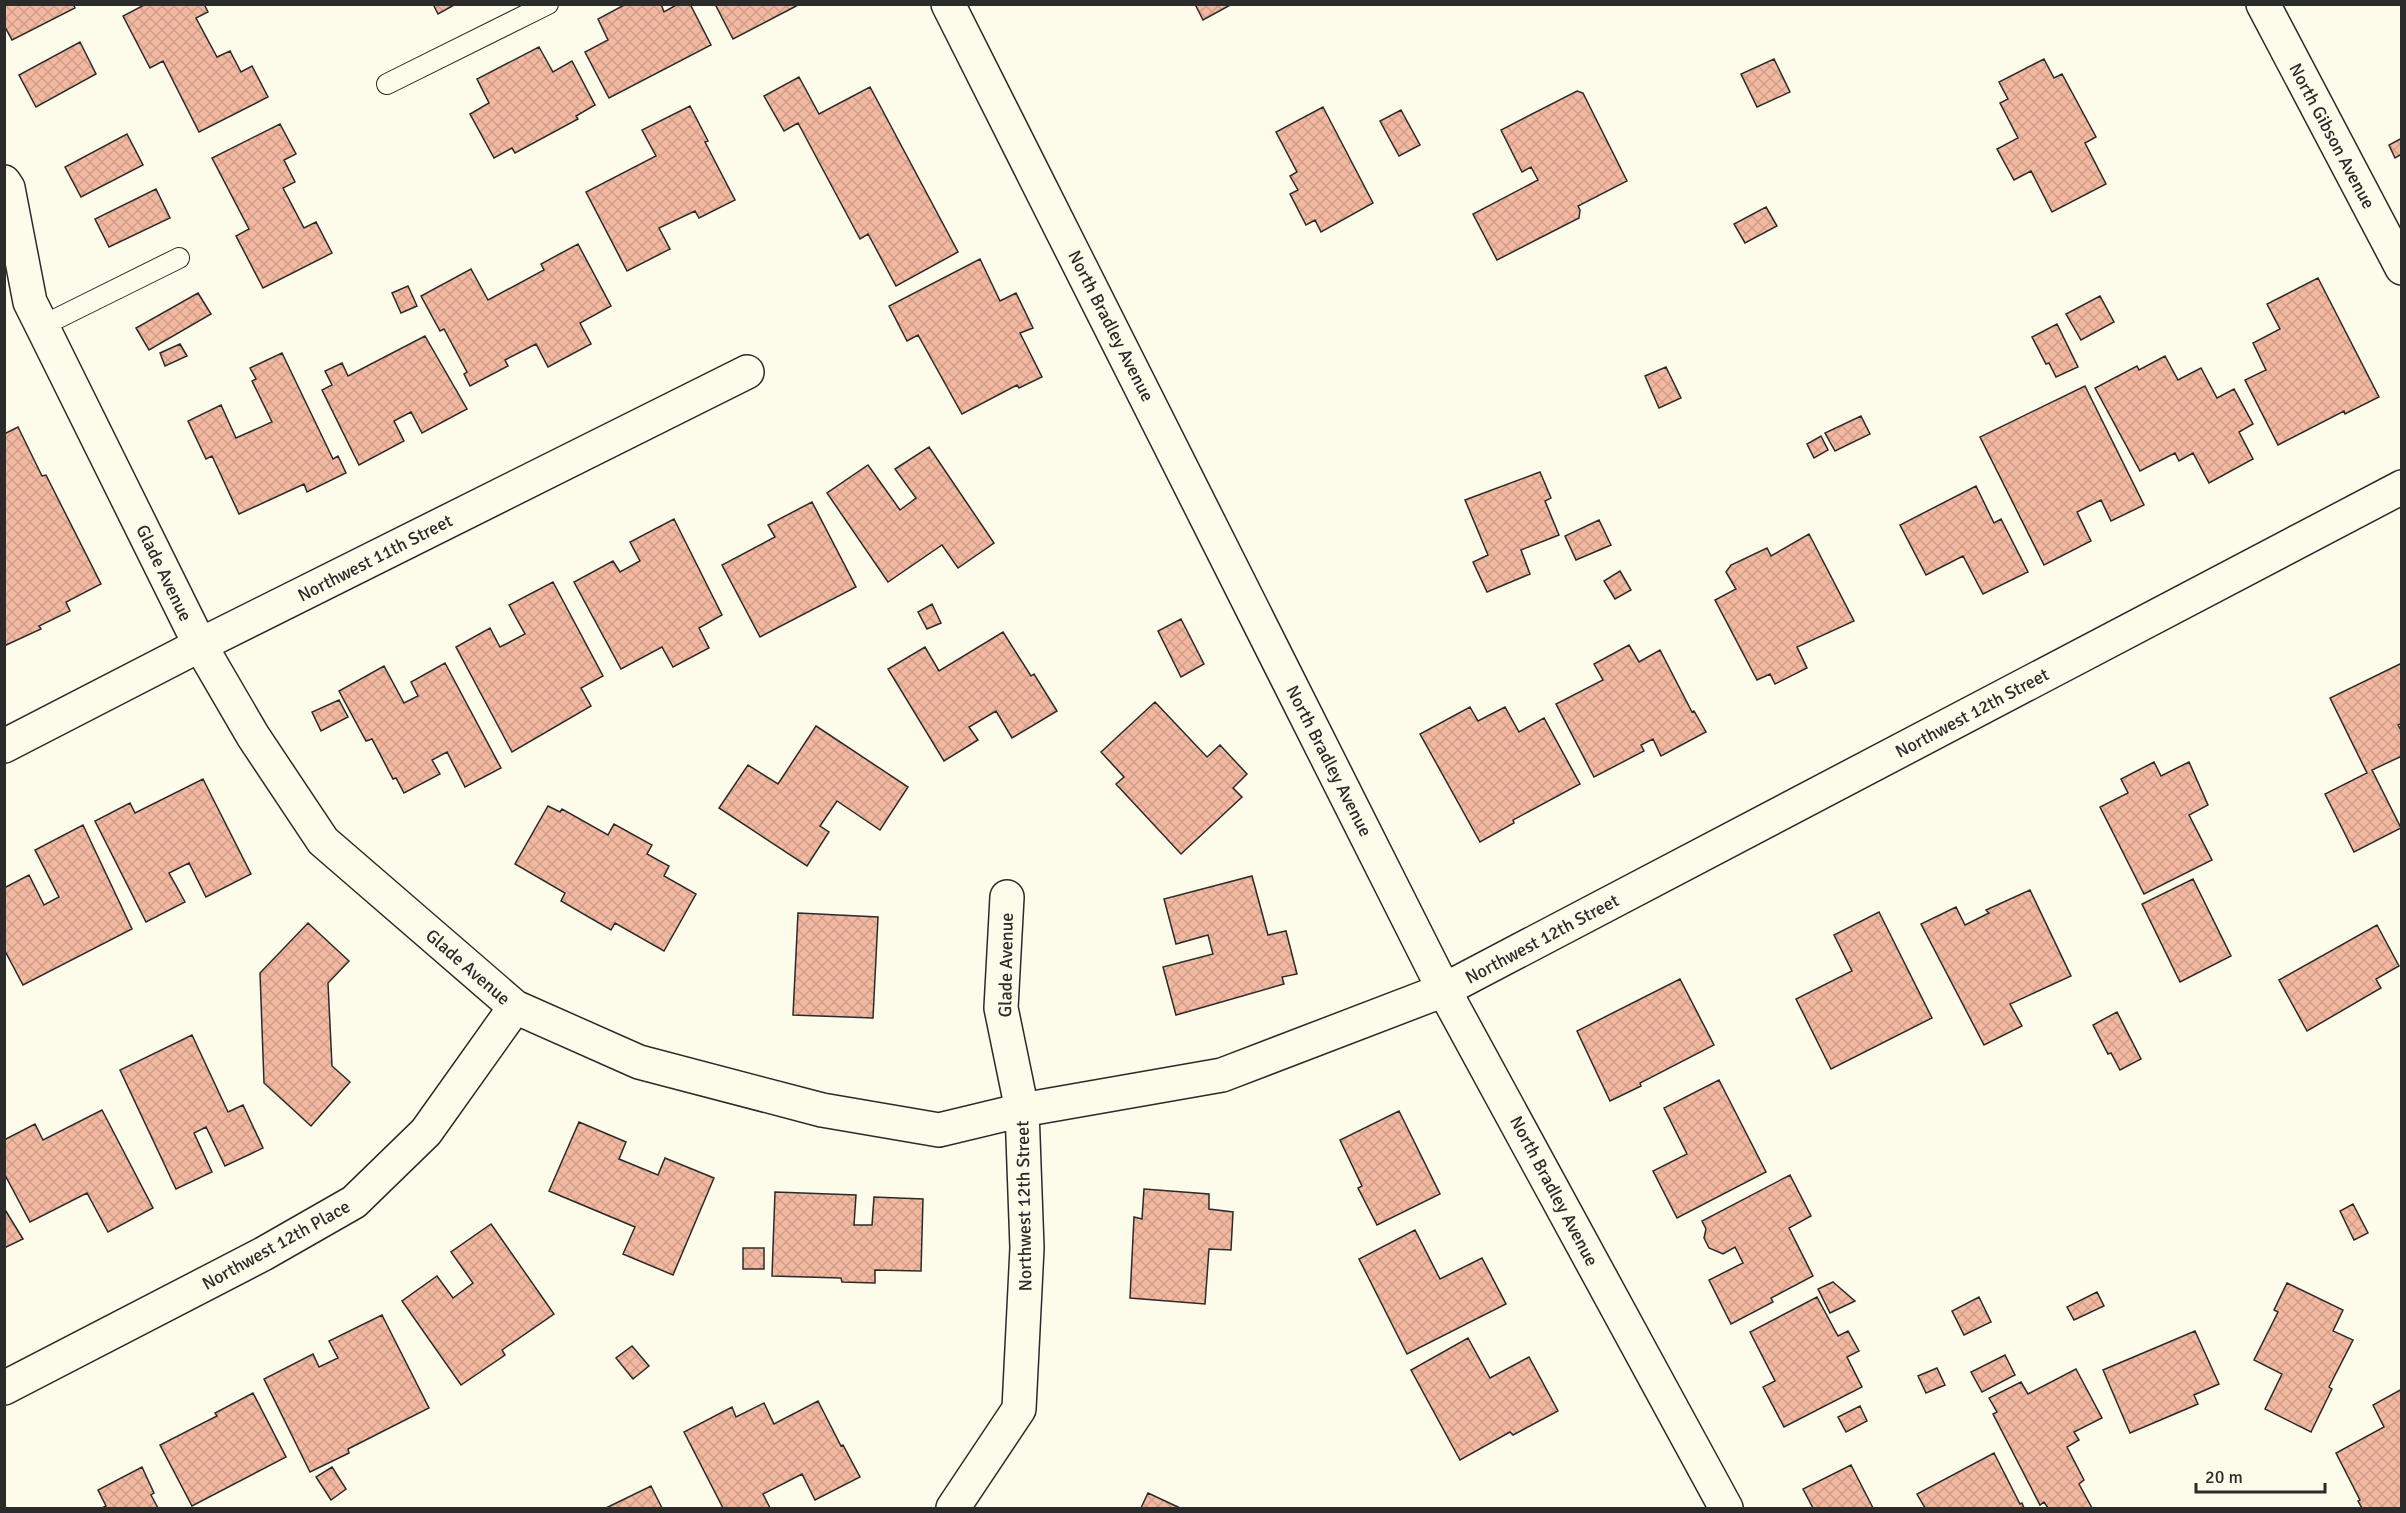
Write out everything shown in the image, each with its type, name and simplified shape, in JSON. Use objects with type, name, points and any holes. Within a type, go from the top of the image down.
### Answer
[{"type":"street","name":"North Bradley Avenue","points":[[948,4],[1444,990],[1726,1509]]},
{"type":"street","name":"North Gibson Avenue","points":[[2263,4],[2402,268]]},
{"type":"street","name":"Glade Avenue","points":[[6,187],[36,314]]},
{"type":"street","name":"Glade Avenue","points":[[4,273],[36,314],[200,645],[253,736],[323,841],[515,1007],[639,1062],[822,1110],[939,1130],[1022,1110],[1001,1008],[1007,897]]},
{"type":"street","name":"Northwest 11th Street","points":[[4,746],[200,645],[747,372]]},
{"type":"street","name":"Northwest 12th Street","points":[[953,1509],[1019,1409],[1027,1248],[1022,1110],[1222,1075],[1444,990],[2402,487]]},
{"type":"street","name":"Northwest 12th Place","points":[[4,1388],[263,1254],[354,1202],[426,1132],[515,1007]]},
{"type":"lane","points":[[387,84],[548,4]]},
{"type":"lane","points":[[36,314],[179,258]]},
{"type":"building","points":[[8,4],[73,4],[75,8],[12,40],[4,25],[4,7]]},
{"type":"building","points":[[146,4],[204,4],[208,12],[196,18],[217,57],[230,51],[241,72],[252,66],[268,97],[199,132],[163,61],[150,68],[123,16]]},
{"type":"building","points":[[433,4],[456,4],[438,14]]},
{"type":"building","points":[[626,4],[661,4],[664,12],[678,4],[690,4],[711,45],[609,98],[585,52],[608,40],[598,19]]},
{"type":"building","points":[[715,4],[800,4],[733,39]]},
{"type":"building","points":[[1195,4],[1232,4],[1203,20]]},
{"type":"building","points":[[80,42],[96,74],[36,107],[19,75]]},
{"type":"building","points":[[539,47],[553,72],[572,61],[595,105],[576,116],[578,119],[515,153],[512,148],[494,158],[470,114],[489,103],[477,79]]},
{"type":"building","points":[[1774,59],[1790,92],[1757,107],[1741,74]]},
{"type":"building","points":[[2044,59],[2054,78],[2062,74],[2096,137],[2085,143],[2106,184],[2052,212],[2031,171],[2014,180],[1997,149],[2018,138],[2000,103],[2008,99],[1999,82]]},
{"type":"building","points":[[799,77],[819,114],[870,87],[958,252],[896,286],[868,234],[860,239],[798,123],[784,131],[764,96]]},
{"type":"building","points":[[1577,91],[1583,93],[1627,181],[1578,206],[1579,218],[1497,260],[1473,214],[1538,180],[1531,167],[1522,172],[1501,130]]},
{"type":"building","points":[[690,106],[708,141],[705,142],[735,200],[699,218],[695,211],[659,228],[670,249],[627,271],[586,192],[656,156],[642,130]]},
{"type":"building","points":[[1323,107],[1373,203],[1321,232],[1315,220],[1306,225],[1290,194],[1298,190],[1290,176],[1297,172],[1276,132]]},
{"type":"building","points":[[1401,110],[1420,145],[1399,156],[1380,121]]},
{"type":"building","points":[[280,124],[296,154],[284,160],[295,182],[283,188],[304,228],[316,222],[332,253],[263,288],[236,236],[249,229],[212,158]]},
{"type":"building","points":[[127,134],[143,165],[81,197],[65,167]]},
{"type":"building","points":[[2402,138],[2402,154],[2395,158],[2389,145]]},
{"type":"building","points":[[156,189],[170,218],[109,247],[95,219]]},
{"type":"building","points":[[1766,207],[1777,226],[1745,243],[1734,224]]},
{"type":"building","points":[[578,244],[611,306],[580,323],[591,344],[548,367],[536,344],[505,360],[508,366],[470,386],[464,374],[467,372],[444,329],[440,331],[421,296],[471,269],[488,300],[544,270],[541,264]]},
{"type":"building","points":[[980,259],[1000,301],[1016,293],[1033,328],[1020,333],[1042,377],[1019,388],[1017,385],[962,414],[918,335],[907,341],[889,306]]},
{"type":"building","points":[[2318,278],[2379,397],[2345,414],[2344,411],[2278,445],[2245,380],[2266,370],[2253,343],[2280,329],[2267,304]]},
{"type":"building","points":[[408,286],[417,306],[401,313],[392,293]]},
{"type":"building","points":[[198,293],[211,314],[149,350],[136,328]]},
{"type":"building","points":[[2100,296],[2114,322],[2081,340],[2066,314]]},
{"type":"building","points":[[2057,324],[2078,367],[2056,377],[2049,363],[2046,364],[2032,337]]},
{"type":"building","points":[[425,336],[467,409],[422,433],[411,412],[394,421],[404,441],[359,465],[322,390],[332,385],[325,371],[342,363],[348,376]]},
{"type":"building","points":[[180,344],[187,356],[165,366],[160,353]]},
{"type":"building","points":[[282,353],[333,459],[338,456],[346,473],[307,492],[304,484],[239,514],[212,456],[206,459],[188,421],[221,405],[236,438],[272,422],[252,381],[256,379],[250,368]]},
{"type":"building","points":[[2165,356],[2178,380],[2201,368],[2217,398],[2234,389],[2253,424],[2239,432],[2253,459],[2209,483],[2193,453],[2179,461],[2175,453],[2140,471],[2095,388],[2137,366],[2139,370]]},
{"type":"building","points":[[1666,367],[1681,398],[1659,408],[1645,376]]},
{"type":"building","points":[[2085,386],[2144,505],[2111,521],[2101,500],[2077,512],[2091,541],[2044,565],[1980,437]]},
{"type":"building","points":[[1861,416],[1870,434],[1835,451],[1825,433]]},
{"type":"building","points":[[18,427],[42,476],[46,475],[101,584],[66,602],[70,611],[39,626],[41,629],[4,646],[4,434]]},
{"type":"building","points":[[1821,436],[1828,450],[1814,458],[1807,444]]},
{"type":"building","points":[[929,447],[994,543],[958,568],[942,545],[888,582],[827,493],[868,465],[900,510],[916,498],[895,469]]},
{"type":"building","points":[[1540,472],[1551,498],[1545,501],[1559,535],[1521,550],[1530,574],[1487,592],[1473,562],[1488,555],[1465,500]]},
{"type":"building","points":[[1976,486],[1994,523],[2001,519],[2028,572],[1983,594],[1963,556],[1926,575],[1900,525]]},
{"type":"building","points":[[812,502],[856,587],[760,637],[722,565],[775,537],[768,525]]},
{"type":"building","points":[[674,519],[722,615],[699,628],[709,648],[673,667],[662,647],[621,669],[574,582],[613,561],[620,572],[640,561],[630,542]]},
{"type":"building","points":[[1599,520],[1611,545],[1576,560],[1565,536]]},
{"type":"building","points":[[1809,534],[1854,621],[1797,647],[1807,668],[1775,684],[1770,674],[1757,680],[1715,600],[1736,589],[1726,572],[1731,565],[1767,548],[1771,556]]},
{"type":"building","points":[[1620,571],[1631,590],[1615,599],[1604,581]]},
{"type":"building","points":[[553,582],[603,676],[581,688],[591,706],[512,752],[456,647],[490,628],[500,647],[525,634],[509,605]]},
{"type":"building","points":[[932,604],[941,623],[927,629],[918,612]]},
{"type":"building","points":[[1181,619],[1204,664],[1181,677],[1158,631]]},
{"type":"building","points":[[1003,632],[1031,676],[1034,674],[1057,711],[1012,738],[996,711],[969,727],[978,740],[944,761],[888,669],[925,647],[939,671]]},
{"type":"building","points":[[1629,645],[1639,662],[1660,650],[1692,712],[1694,711],[1706,732],[1661,756],[1653,739],[1641,745],[1644,751],[1594,777],[1556,704],[1603,680],[1594,664]]},
{"type":"building","points":[[445,663],[501,768],[465,787],[447,752],[432,760],[440,774],[404,793],[396,778],[393,779],[372,739],[366,741],[339,691],[384,666],[404,703],[418,696],[411,682]]},
{"type":"building","points":[[2402,663],[2402,723],[2398,725],[2402,732],[2402,756],[2372,770],[2401,828],[2354,852],[2325,794],[2367,773],[2330,698]]},
{"type":"building","points":[[339,700],[348,717],[321,731],[312,712]]},
{"type":"building","points":[[1155,702],[1207,757],[1220,745],[1247,774],[1233,788],[1242,797],[1181,854],[1116,784],[1124,777],[1101,752]]},
{"type":"building","points":[[1470,707],[1478,721],[1505,707],[1519,732],[1544,718],[1580,784],[1513,820],[1514,823],[1480,842],[1420,734]]},
{"type":"building","points":[[816,726],[908,787],[880,830],[837,801],[820,826],[829,832],[807,866],[719,808],[748,765],[778,784]]},
{"type":"building","points":[[2154,762],[2161,776],[2189,762],[2208,805],[2189,815],[2212,860],[2144,894],[2100,807],[2128,793],[2121,779]]},
{"type":"building","points":[[203,779],[251,874],[206,897],[189,863],[169,873],[185,902],[146,922],[95,821],[130,803],[135,813]]},
{"type":"building","points":[[548,806],[560,812],[562,809],[608,835],[614,824],[652,845],[647,854],[669,866],[664,876],[696,894],[664,951],[615,923],[611,930],[561,901],[565,893],[515,864]]},
{"type":"building","points":[[83,825],[132,929],[23,985],[4,949],[4,888],[29,875],[44,905],[59,897],[35,850]]},
{"type":"building","points":[[1252,876],[1268,935],[1286,931],[1297,974],[1282,977],[1284,984],[1176,1015],[1163,967],[1213,954],[1208,935],[1176,944],[1164,899]]},
{"type":"building","points":[[2193,879],[2231,956],[2180,982],[2142,904]]},
{"type":"building","points":[[2030,890],[2071,976],[2010,1004],[2022,1026],[1984,1045],[1921,924],[1956,907],[1965,925],[1989,913],[1986,910]]},
{"type":"building","points":[[1879,912],[1932,1018],[1831,1069],[1796,999],[1852,971],[1834,935]]},
{"type":"building","points":[[798,913],[878,917],[873,1018],[793,1015]]},
{"type":"building","points":[[308,923],[349,961],[328,983],[332,1066],[350,1082],[311,1126],[264,1083],[260,973]]},
{"type":"building","points":[[2377,925],[2399,966],[2376,979],[2381,988],[2307,1031],[2279,980]]},
{"type":"building","points":[[1680,979],[1714,1045],[1610,1101],[1577,1031]]},
{"type":"building","points":[[2117,1012],[2141,1059],[2120,1070],[2111,1053],[2108,1054],[2093,1025]]},
{"type":"building","points":[[192,1035],[228,1112],[243,1105],[263,1148],[225,1166],[206,1127],[194,1133],[212,1172],[176,1189],[120,1070]]},
{"type":"building","points":[[1719,1080],[1766,1172],[1677,1218],[1653,1171],[1687,1154],[1664,1108]]},
{"type":"building","points":[[102,1110],[153,1208],[108,1232],[87,1193],[30,1222],[4,1173],[4,1140],[35,1124],[43,1140]]},
{"type":"building","points":[[1399,1111],[1440,1194],[1377,1225],[1358,1188],[1362,1186],[1340,1140]]},
{"type":"building","points":[[579,1122],[626,1142],[619,1159],[658,1175],[665,1158],[714,1178],[673,1275],[623,1254],[635,1227],[549,1191]]},
{"type":"building","points":[[1790,1175],[1811,1216],[1789,1228],[1813,1276],[1771,1298],[1773,1302],[1731,1324],[1709,1280],[1743,1263],[1735,1247],[1723,1254],[1709,1248],[1704,1238],[1706,1229],[1702,1221]]},
{"type":"building","points":[[1144,1189],[1209,1194],[1209,1209],[1233,1212],[1231,1250],[1209,1249],[1205,1304],[1130,1298],[1134,1217],[1142,1219]]},
{"type":"building","points":[[775,1192],[856,1195],[854,1225],[872,1225],[874,1197],[923,1199],[921,1271],[875,1270],[875,1283],[842,1282],[841,1278],[772,1276]]},
{"type":"building","points":[[2353,1204],[2368,1233],[2354,1240],[2340,1211]]},
{"type":"building","points":[[4,1208],[23,1239],[4,1248]]},
{"type":"building","points":[[491,1224],[554,1314],[502,1350],[505,1355],[461,1385],[402,1301],[437,1276],[453,1298],[473,1283],[451,1252]]},
{"type":"building","points":[[1415,1230],[1440,1279],[1482,1258],[1506,1304],[1407,1354],[1359,1259]]},
{"type":"building","points":[[743,1248],[764,1248],[764,1269],[743,1269]]},
{"type":"building","points":[[1833,1282],[1855,1301],[1830,1313],[1818,1289]]},
{"type":"building","points":[[2287,1283],[2343,1310],[2333,1331],[2353,1340],[2329,1387],[2332,1389],[2311,1432],[2265,1409],[2282,1374],[2254,1360],[2278,1312],[2274,1310]]},
{"type":"building","points":[[2097,1292],[2104,1306],[2074,1320],[2067,1307]]},
{"type":"building","points":[[1817,1297],[1838,1336],[1848,1331],[1859,1351],[1847,1357],[1862,1387],[1784,1427],[1763,1387],[1775,1381],[1750,1332]]},
{"type":"building","points":[[1979,1297],[1991,1322],[1964,1335],[1952,1311]]},
{"type":"building","points":[[382,1315],[429,1408],[348,1449],[349,1453],[310,1472],[264,1379],[313,1354],[319,1367],[338,1358],[329,1341]]},
{"type":"building","points":[[2195,1331],[2219,1384],[2194,1395],[2198,1404],[2130,1433],[2103,1370]]},
{"type":"building","points":[[1468,1338],[1490,1378],[1529,1357],[1558,1411],[1513,1435],[1510,1432],[1460,1460],[1411,1370]]},
{"type":"building","points":[[632,1346],[649,1366],[633,1379],[616,1358]]},
{"type":"building","points":[[2005,1355],[2015,1375],[1982,1392],[1971,1372]]},
{"type":"building","points":[[1937,1368],[1945,1385],[1926,1393],[1918,1376]]},
{"type":"building","points":[[2076,1369],[2102,1418],[2074,1432],[2079,1440],[2067,1447],[2084,1480],[2079,1484],[2092,1508],[2048,1508],[2044,1502],[2040,1505],[1993,1414],[1997,1412],[1989,1398],[2021,1382],[2028,1394]]},
{"type":"building","points":[[2402,1389],[2402,1508],[2362,1508],[2336,1453],[2384,1427],[2373,1405]]},
{"type":"building","points":[[253,1393],[286,1457],[192,1506],[160,1445],[217,1416],[215,1413]]},
{"type":"building","points":[[818,1401],[860,1477],[815,1500],[802,1474],[763,1494],[770,1508],[723,1508],[684,1432],[732,1407],[736,1417],[764,1403],[774,1424]]},
{"type":"building","points":[[1860,1406],[1867,1421],[1846,1432],[1838,1417]]},
{"type":"building","points":[[1994,1453],[2024,1508],[1925,1508],[1917,1494]]},
{"type":"building","points":[[1851,1465],[1873,1508],[1813,1508],[1803,1489]]},
{"type":"building","points":[[142,1467],[158,1508],[102,1508],[106,1506],[98,1490]]},
{"type":"building","points":[[332,1467],[346,1489],[331,1500],[316,1477]]},
{"type":"building","points":[[651,1486],[662,1508],[606,1508]]},
{"type":"building","points":[[1148,1493],[1180,1508],[1141,1508]]}]
